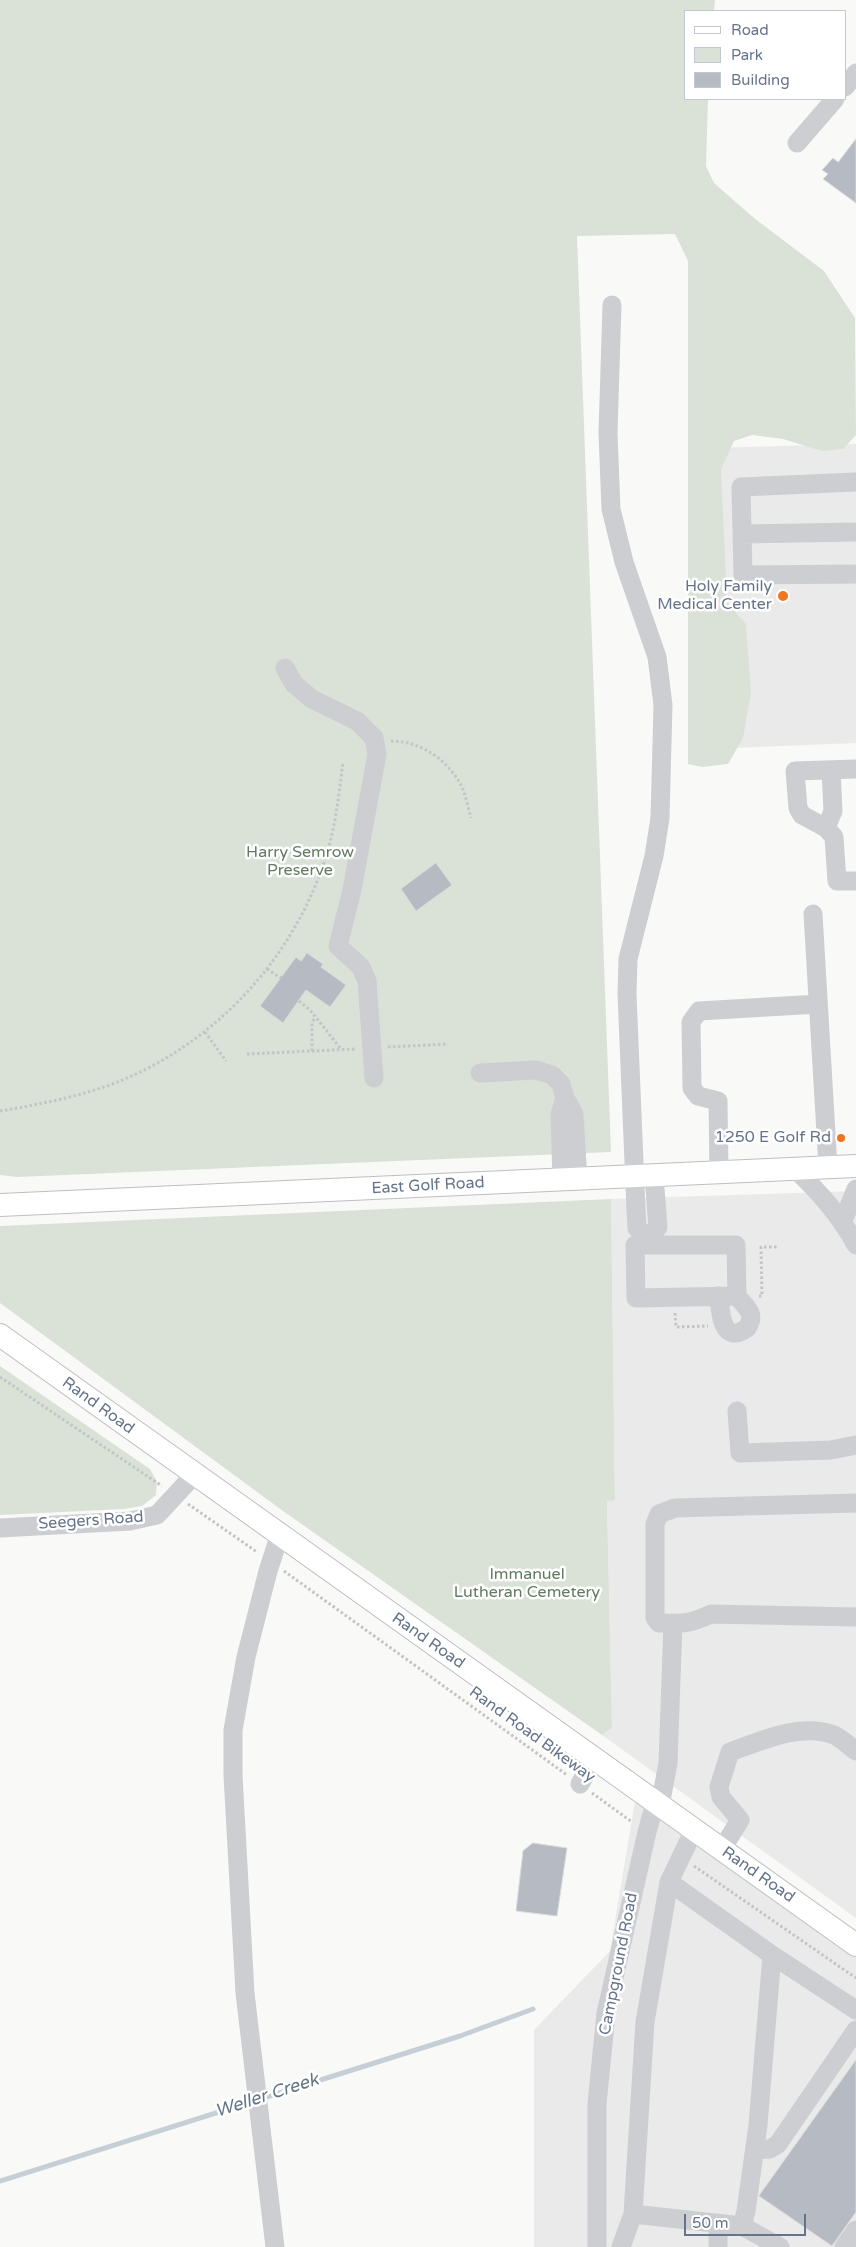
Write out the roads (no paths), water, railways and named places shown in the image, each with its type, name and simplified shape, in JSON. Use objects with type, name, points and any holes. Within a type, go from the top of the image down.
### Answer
[{"type":"main road","name":"East Golf Road","points":[[0,1205],[856,1166]]},
{"type":"main road","name":"Rand Road","points":[[0,1336],[856,1945]]},
{"type":"street","points":[[846,86],[856,73]]},
{"type":"street","points":[[798,143],[834,100]]},
{"type":"street","points":[[612,305],[608,433],[611,509],[624,562],[657,657],[663,705],[660,808],[654,856],[628,959],[644,1176],[637,1228],[647,1242]]},
{"type":"street","points":[[856,482],[741,487],[743,575],[856,574]]},
{"type":"street","points":[[742,534],[856,532]]},
{"type":"street","points":[[285,668],[294,684],[312,699],[357,721],[374,738],[377,754],[372,787],[352,890],[338,946],[361,967],[367,981],[374,1078]]},
{"type":"street","points":[[856,769],[795,771],[798,808],[802,815],[826,828],[834,837],[837,881],[856,881]]},
{"type":"street","points":[[826,828],[833,811],[831,770]]},
{"type":"street","points":[[813,914],[828,1167]]},
{"type":"street","points":[[719,1173],[718,1101],[698,1096],[692,1088],[691,1022],[699,1011],[818,1004]]},
{"type":"street","points":[[480,1073],[536,1070],[552,1075],[562,1084],[565,1098],[560,1114],[570,1180]]},
{"type":"street","points":[[795,1169],[820,1193],[843,1221],[856,1245]]},
{"type":"street","points":[[843,1221],[856,1189]]},
{"type":"street","points":[[647,1242],[736,1245],[728,1296],[636,1298],[635,1245],[647,1242]]},
{"type":"street","points":[[737,1411],[740,1453],[831,1450],[856,1445]]},
{"type":"street","name":"Seegers Road","points":[[0,1528],[130,1521],[158,1515],[194,1475]]},
{"type":"street","points":[[856,1503],[675,1508],[659,1514],[656,1524],[655,1618],[659,1623],[692,1623],[711,1614],[856,1617]]},
{"type":"street","points":[[275,2247],[245,1993],[233,1775],[233,1730],[246,1657],[280,1534]]},
{"type":"street","name":"Campground Road","points":[[597,2247],[597,2104],[606,2013],[646,1832],[658,1804],[668,1763],[673,1623]]},
{"type":"street","points":[[722,1849],[740,1820],[721,1797],[719,1787],[730,1752],[767,1738],[802,1731],[834,1735],[856,1751]]},
{"type":"street","points":[[580,1784],[594,1759]]},
{"type":"street","points":[[621,2247],[633,2214],[645,2022],[670,1882],[694,1830]]},
{"type":"street","points":[[670,1882],[772,1955],[856,2010]]},
{"type":"street","points":[[742,2226],[755,2150],[772,1955]]},
{"type":"street","points":[[755,2150],[770,2150],[778,2144],[856,2030]]},
{"type":"street","points":[[633,2214],[742,2226],[780,2247]]},
{"type":"street","points":[[718,2223],[718,2247]]},
{"type":"street","points":[[844,2247],[856,2230]]},
{"type":"waterway","name":"Weller Creek","points":[[0,2181],[460,2036],[533,2009]]},
{"type":"place","name":"Holy Family Medical Center","points":[[783,596]]},
{"type":"place","name":"1250 E Golf Rd","points":[[841,1138]]},
{"type":"park label","name":"Harry Semrow Preserve","points":[[300,862]]},
{"type":"park label","name":"Immanuel Lutheran Cemetery","points":[[527,1584]]}]
